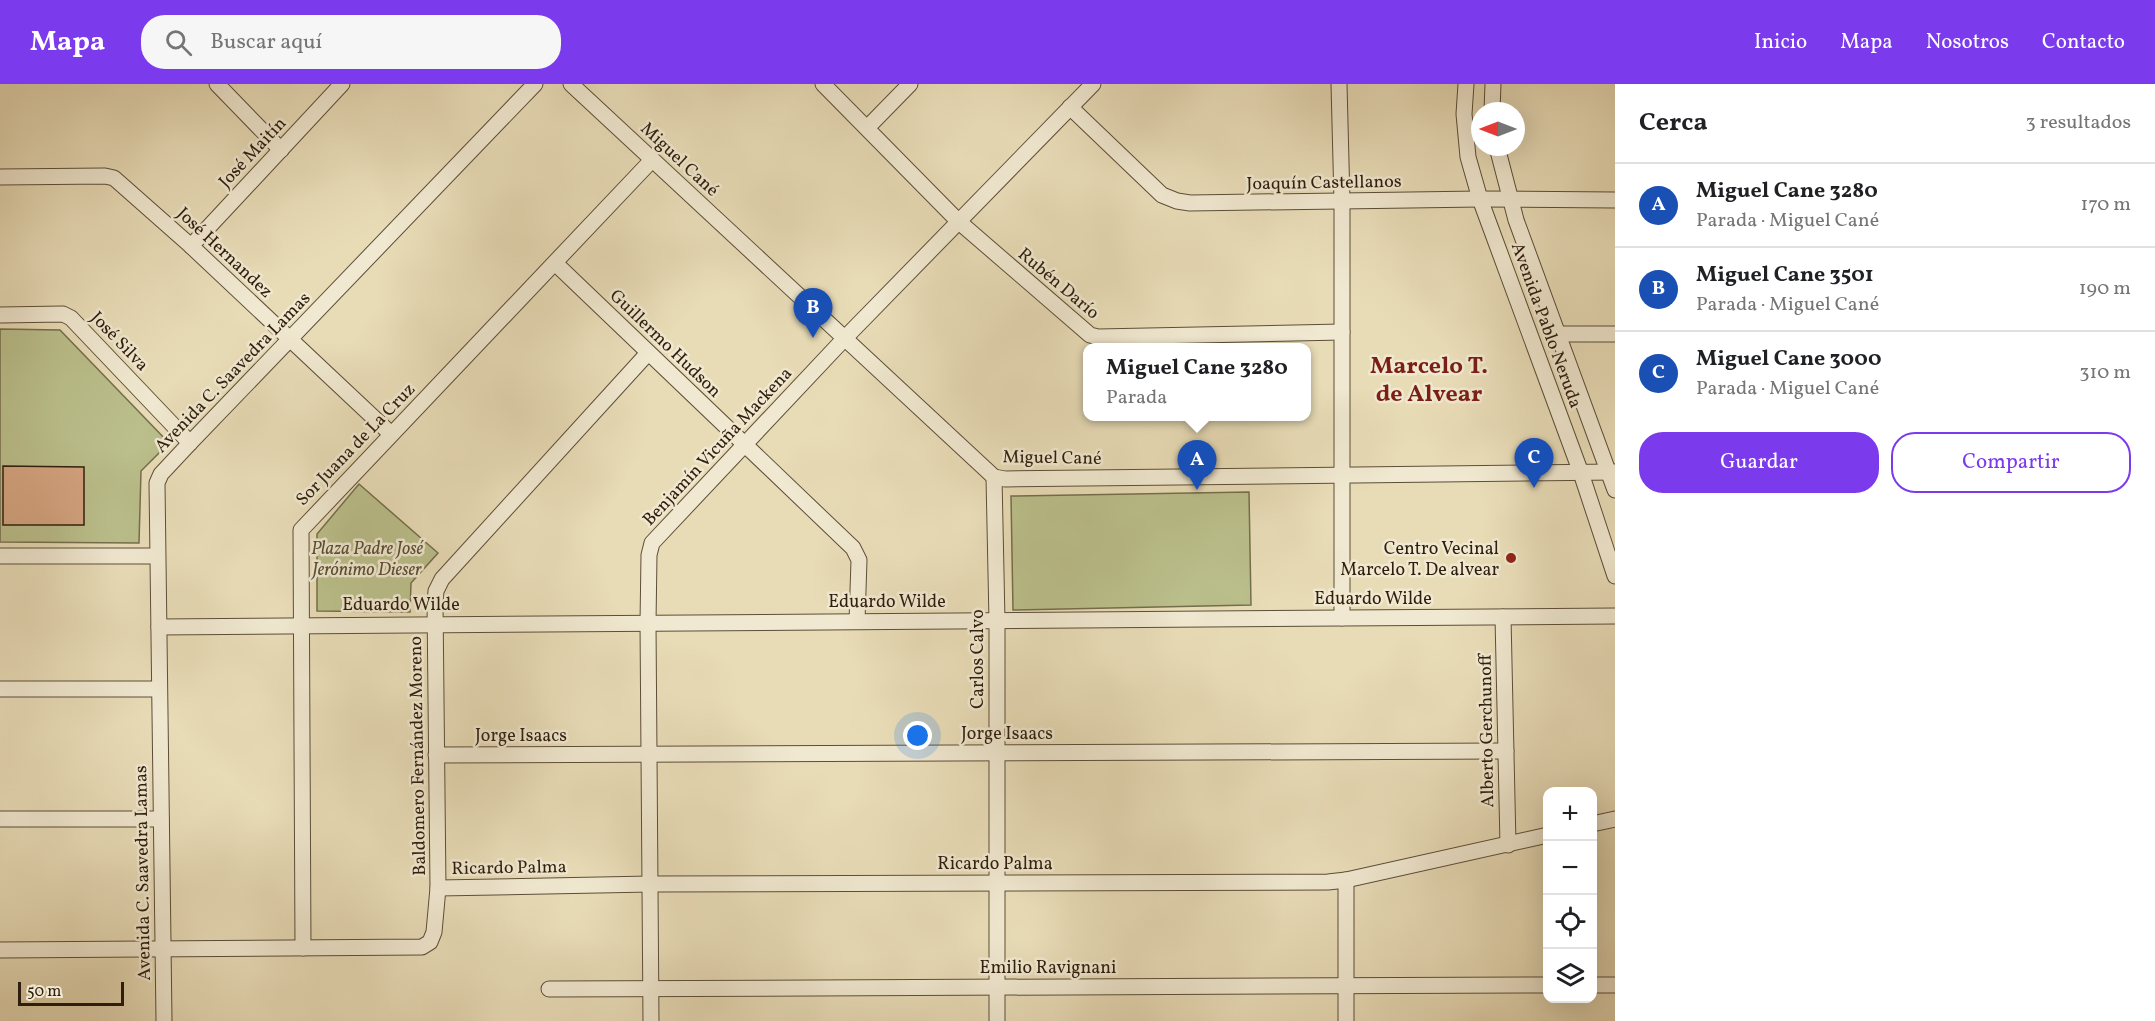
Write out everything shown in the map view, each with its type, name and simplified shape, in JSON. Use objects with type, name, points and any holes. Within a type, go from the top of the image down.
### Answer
[{"type":"street","points":[[218,84],[280,150]]},
{"type":"street","name":"José Maitín","points":[[191,246],[342,84]]},
{"type":"street","name":"Avenida C. Saavedra Lamas","points":[[164,1021],[157,483],[161,474],[190,443],[535,84]]},
{"type":"street","name":"Miguel Cané","points":[[571,84],[994,477],[1005,479],[1612,472]]},
{"type":"street","name":"Rubén Darío","points":[[823,84],[958,221],[1090,335],[1098,337],[1342,332]]},
{"type":"street","points":[[867,128],[910,84]]},
{"type":"street","name":"Benjamín Vicuña Mackena","points":[[651,1021],[648,623],[649,555],[652,543],[844,339],[1093,84]]},
{"type":"street","points":[[1339,84],[1342,201],[1342,618]]},
{"type":"street","name":"Avenida Pablo Neruda","points":[[1466,84],[1464,114],[1468,157],[1480,199],[1581,473],[1615,576]]},
{"type":"street","points":[[1492,102],[1493,84]]},
{"type":"street","name":"Joaquín Castellanos","points":[[1070,107],[1162,195],[1177,201],[1190,203],[1480,199],[1615,200]]},
{"type":"street","name":"Avenida Pablo Neruda","points":[[1499,156],[1510,199],[1612,472],[1615,490]]},
{"type":"street","name":"Sor Juana de La Cruz","points":[[303,948],[302,624],[299,541],[301,530],[651,160]]},
{"type":"street","name":"José Hernandez","points":[[0,177],[105,176],[114,178],[191,246],[391,434]]},
{"type":"street","name":"Guillermo Hudson","points":[[555,263],[853,548],[859,560],[857,621]]},
{"type":"street","name":"José Silva","points":[[0,315],[63,314],[71,318],[190,443]]},
{"type":"street","points":[[1559,334],[1615,334]]},
{"type":"street","name":"Baldomero Fernández Moreno","points":[[303,948],[422,947],[430,942],[434,932],[438,888],[436,591],[442,579],[648,353]]},
{"type":"street","name":"Carlos Calvo","points":[[994,477],[997,621],[998,1021]]},
{"type":"street","points":[[0,556],[157,556]]},
{"type":"street","name":"Eduardo Wilde","points":[[159,627],[302,624],[1615,616]]},
{"type":"street","name":"Alberto Gerchunoff","points":[[1503,617],[1508,844]]},
{"type":"street","points":[[0,689],[159,689]]},
{"type":"street","name":"Jorge Isaacs","points":[[436,754],[1506,750]]},
{"type":"street","points":[[0,819],[161,819]]},
{"type":"street","points":[[1597,823],[1615,819]]},
{"type":"street","name":"Ricardo Palma","points":[[438,888],[651,884],[1328,882],[1346,880],[1543,836]]},
{"type":"street","points":[[1346,880],[1346,1021]]},
{"type":"street","points":[[0,950],[303,948]]},
{"type":"street","name":"Emilio Ravignani","points":[[549,989],[1543,985]]},
{"type":"street","points":[[1597,985],[1615,985]]},
{"type":"green space","points":[[0,329],[60,330],[169,443],[141,471],[139,543],[0,542]]},
{"type":"green space","name":"Plaza Padre José Jerónimo Dieser","points":[[359,484],[438,553],[411,583],[410,612],[317,611],[317,534]]},
{"type":"green space","points":[[1249,492],[1251,605],[1013,610],[1011,496]]},
{"type":"building","points":[[3,466],[84,467],[84,525],[3,525]]},
{"type":"place","name":"Miguel Cane 3501","points":[[813,338]]},
{"type":"place","name":"Miguel Cane 3000","points":[[1534,488]]},
{"type":"place","name":"Miguel Cane 3280","points":[[1197,490]]},
{"type":"place","name":"Centro Vecinal Marcelo T. De alvear","points":[[1511,558]]},
{"type":"district","name":"Marcelo T. de Alvear","points":[[1429,379]]}]
